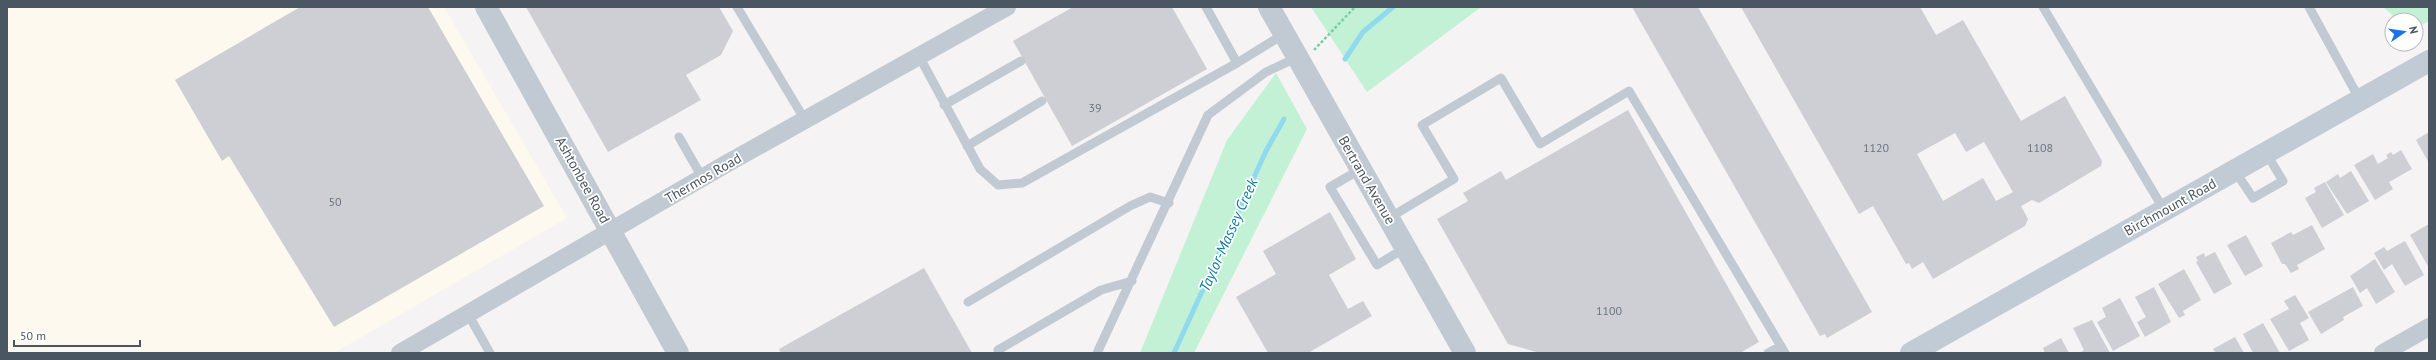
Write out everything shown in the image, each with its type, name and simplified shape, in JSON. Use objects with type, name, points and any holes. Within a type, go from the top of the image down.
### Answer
[{"type":"main road","name":"Birchmount Road","points":[[1911,353],[2429,61]]},
{"type":"street","name":"Ashtonbee Road","points":[[486,7],[612,231],[678,353]]},
{"type":"street","name":"Thermos Road","points":[[400,353],[703,178],[1007,7]]},
{"type":"street","name":"Bertrand Avenue","points":[[1269,7],[1465,353]]},
{"type":"street","points":[[2383,353],[2429,327]]},
{"type":"lane","points":[[737,7],[805,120]]},
{"type":"lane","points":[[1206,7],[1237,63]]},
{"type":"lane","points":[[2043,7],[2164,210]]},
{"type":"lane","points":[[2309,7],[2360,100]]},
{"type":"lane","points":[[919,56],[944,105],[980,169],[998,185],[1022,183],[1237,63],[1284,34]]},
{"type":"lane","points":[[1097,353],[1169,203],[1208,115],[1266,72],[1298,57]]},
{"type":"lane","points":[[944,105],[1021,61]]},
{"type":"lane","points":[[1389,218],[1454,179],[1422,125],[1501,78],[1540,144],[1628,91],[1783,350],[1768,353]]},
{"type":"lane","points":[[967,146],[1042,101]]},
{"type":"lane","points":[[679,136],[703,178]]},
{"type":"lane","points":[[2234,170],[2253,198],[2283,181],[2266,152]]},
{"type":"lane","points":[[1362,169],[1330,187],[1377,265],[1406,248]]},
{"type":"lane","points":[[968,302],[1130,206],[1150,197],[1169,203]]},
{"type":"lane","points":[[998,350],[1101,290],[1132,281]]},
{"type":"lane","points":[[468,314],[490,353]]},
{"type":"path","points":[[1298,57],[1316,49],[1355,7]]},
{"type":"shaded area","points":[[7,7],[444,7],[567,218],[334,353],[7,353]]},
{"type":"green space","points":[[1311,7],[1481,7],[1367,92]]},
{"type":"green space","points":[[2383,7],[2429,7],[2429,21],[2424,24],[2424,12],[2389,12]]},
{"type":"green space","points":[[1276,73],[1307,129],[1194,353],[1140,353],[1227,140]]},
{"type":"building","points":[[300,7],[428,7],[544,206],[334,327],[229,156],[222,161],[175,80]]},
{"type":"building","points":[[526,7],[719,7],[733,31],[721,55],[686,75],[701,100],[608,152]]},
{"type":"building","points":[[1073,7],[1172,7],[1207,69],[1072,146],[1013,41]]},
{"type":"building","points":[[1632,7],[1698,7],[1872,312],[1827,338],[1825,334],[1820,336]]},
{"type":"building","points":[[1741,7],[1920,7],[1936,35],[1963,20],[2021,121],[2065,96],[2102,161],[2101,166],[2039,203],[2032,200],[2021,206],[2028,219],[2025,226],[1933,279],[1923,262],[1912,269],[1909,263],[1906,264],[1873,206],[1859,214]],"holes":[[[1955,133],[1966,152],[1984,142],[2013,192],[1996,201],[1983,178],[1943,201],[1917,154]]]},
{"type":"building","points":[[1628,110],[1759,342],[1740,353],[1540,353],[1508,344],[1437,219],[1468,201],[1463,193],[1501,171],[1506,180]]},
{"type":"building","points":[[2429,132],[2429,163],[2416,140]]},
{"type":"building","points":[[2401,150],[2412,169],[2389,182],[2393,189],[2375,200],[2354,165],[2373,154],[2378,164],[2388,158],[2386,155],[2391,152],[2393,155]]},
{"type":"building","points":[[2351,171],[2369,201],[2347,214],[2326,182],[2338,174],[2340,178]]},
{"type":"building","points":[[2325,182],[2344,215],[2322,228],[2305,198],[2316,192],[2314,188]]},
{"type":"building","points":[[1330,212],[1356,259],[1329,275],[1348,309],[1363,301],[1372,316],[1308,353],[1268,353],[1236,297],[1276,274],[1263,251]]},
{"type":"building","points":[[2429,224],[2429,268],[2410,235]]},
{"type":"building","points":[[2312,225],[2325,249],[2297,265],[2299,269],[2291,273],[2285,264],[2282,264],[2271,243],[2291,232],[2293,235]]},
{"type":"building","points":[[2246,235],[2263,266],[2245,276],[2227,245]]},
{"type":"building","points":[[2405,241],[2424,275],[2405,286],[2392,264],[2384,270],[2374,253],[2384,247],[2387,251]]},
{"type":"building","points":[[2215,252],[2232,284],[2214,294],[2196,262],[2198,261],[2196,257],[2204,253],[2205,257]]},
{"type":"building","points":[[2375,259],[2395,292],[2376,304],[2367,288],[2360,293],[2350,276]]},
{"type":"building","points":[[924,268],[972,353],[781,353],[779,349]]},
{"type":"building","points":[[2184,269],[2201,300],[2183,311],[2185,315],[2179,318],[2158,284]]},
{"type":"building","points":[[2154,287],[2171,322],[2145,337],[2137,322],[2146,317],[2135,297]]},
{"type":"building","points":[[2353,287],[2363,306],[2343,317],[2344,320],[2321,334],[2308,312]]},
{"type":"building","points":[[2295,295],[2309,318],[2300,323],[2309,340],[2289,351],[2270,319],[2289,309],[2284,301]]},
{"type":"building","points":[[2120,298],[2140,336],[2113,351],[2097,322],[2106,317],[2102,308]]},
{"type":"building","points":[[2092,320],[2110,353],[2080,353],[2084,350],[2073,328]]},
{"type":"building","points":[[2263,323],[2280,353],[2253,353],[2243,334]]},
{"type":"building","points":[[2235,337],[2244,353],[2216,353],[2213,349]]},
{"type":"building","points":[[2061,338],[2069,353],[2045,353],[2043,348]]},
{"type":"waterway","name":"Taylor-Massey Creek","points":[[1345,59],[1363,32],[1393,7]]},
{"type":"waterway","name":"Taylor-Massey Creek","points":[[1174,353],[1266,151],[1284,119]]}]
